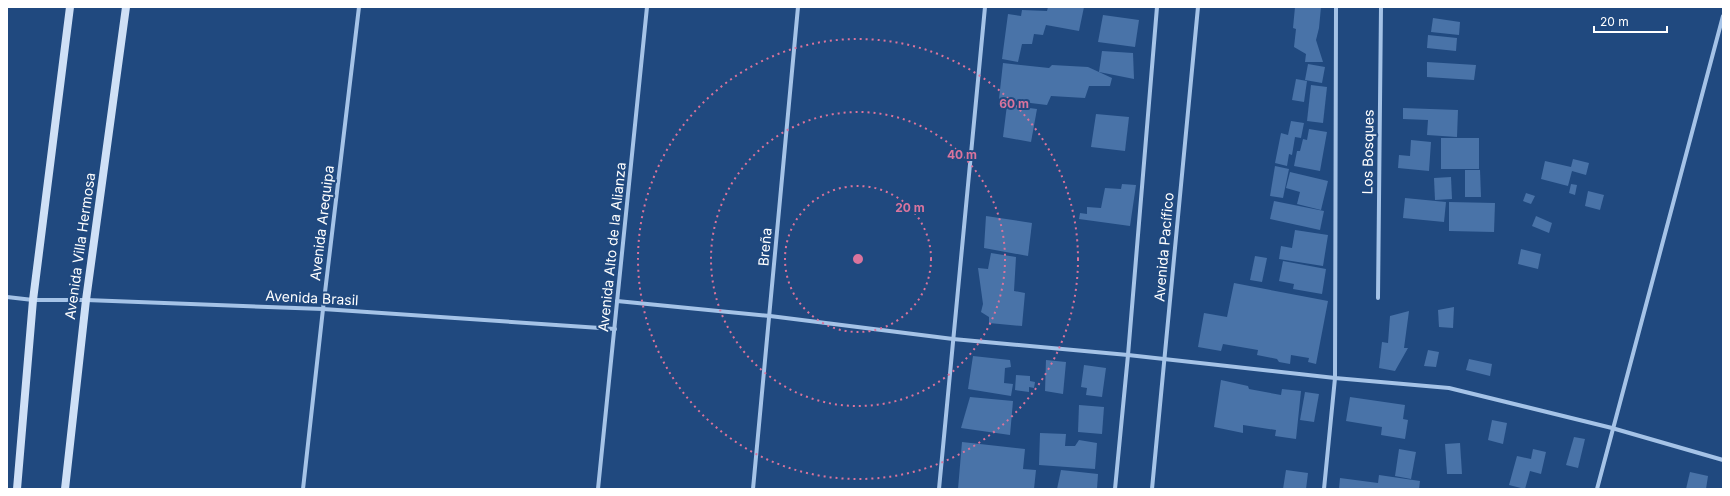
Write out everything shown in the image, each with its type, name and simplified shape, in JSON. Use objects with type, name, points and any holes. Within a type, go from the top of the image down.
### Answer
[{"type":"street","points":[[17,489],[33,300],[70,7]]},
{"type":"street","name":"Avenida Villa Hermosa","points":[[65,489],[86,300],[126,7]]},
{"type":"street","name":"Avenida Arequipa","points":[[303,489],[359,7]]},
{"type":"street","name":"Avenida Alto de la Alianza","points":[[598,489],[646,7]]},
{"type":"street","name":"Breña","points":[[753,489],[798,7]]},
{"type":"street","points":[[939,489],[986,7]]},
{"type":"street","name":"Avenida Pacífico","points":[[1115,489],[1128,355],[1157,7]]},
{"type":"street","name":"Avenida Pacífico","points":[[1152,489],[1198,7]]},
{"type":"street","points":[[1324,489],[1335,378],[1336,7]]},
{"type":"street","name":"Los Bosques","points":[[1378,298],[1381,7]]},
{"type":"street","points":[[1597,489],[1612,428],[1723,16]]},
{"type":"street","name":"Avenida Brasil","points":[[7,298],[323,309],[615,329]]},
{"type":"street","points":[[617,301],[770,316],[953,339],[1128,355],[1335,378],[1449,388],[1612,428],[1723,460]]},
{"type":"building","points":[[1048,7],[1084,7],[1079,31],[1046,25],[1043,35],[1034,34],[1032,44],[1022,44],[1018,62],[1002,59],[1008,14],[1021,16],[1022,10],[1047,11]]},
{"type":"building","points":[[1295,7],[1321,7],[1316,40],[1323,62],[1305,62],[1306,54],[1294,47],[1296,29],[1293,28]]},
{"type":"building","points":[[1103,15],[1139,20],[1135,47],[1098,42]]},
{"type":"building","points":[[1433,18],[1460,22],[1459,35],[1431,32]]},
{"type":"building","points":[[1428,35],[1457,38],[1456,51],[1427,48]]},
{"type":"building","points":[[1102,51],[1133,53],[1134,79],[1099,72]]},
{"type":"building","points":[[1427,62],[1476,65],[1474,80],[1427,77]]},
{"type":"building","points":[[1003,63],[1049,68],[1052,65],[1088,67],[1112,78],[1110,86],[1089,86],[1085,98],[1051,96],[1047,105],[999,99]]},
{"type":"building","points":[[1308,64],[1325,67],[1322,83],[1305,80]]},
{"type":"building","points":[[1296,79],[1307,81],[1304,102],[1292,100]]},
{"type":"building","points":[[1311,85],[1327,87],[1323,123],[1307,121]]},
{"type":"building","points":[[1007,105],[1037,109],[1031,142],[1003,137]]},
{"type":"building","points":[[1403,108],[1458,110],[1457,137],[1427,135],[1428,120],[1403,119]]},
{"type":"building","points":[[1096,114],[1129,117],[1125,151],[1091,147]]},
{"type":"building","points":[[1291,121],[1304,123],[1301,138],[1295,137],[1292,155],[1289,154],[1287,166],[1275,163],[1281,133],[1288,135]]},
{"type":"building","points":[[1309,129],[1327,132],[1320,171],[1294,166],[1297,151],[1300,151],[1303,139],[1307,140]]},
{"type":"building","points":[[1441,138],[1479,138],[1479,169],[1441,169]]},
{"type":"building","points":[[1411,140],[1431,142],[1429,171],[1398,168],[1399,155],[1410,156]]},
{"type":"building","points":[[1573,159],[1589,163],[1586,175],[1572,171],[1568,186],[1541,179],[1545,161],[1571,167]]},
{"type":"building","points":[[1275,166],[1289,169],[1283,198],[1270,196]]},
{"type":"building","points":[[1465,170],[1480,170],[1481,197],[1465,197]]},
{"type":"building","points":[[1290,172],[1328,181],[1321,210],[1297,204],[1300,192],[1286,188]]},
{"type":"building","points":[[1451,177],[1452,199],[1435,200],[1434,178]]},
{"type":"building","points":[[1122,184],[1136,185],[1130,226],[1079,219],[1080,213],[1087,214],[1087,207],[1101,208],[1105,188],[1121,189]]},
{"type":"building","points":[[1571,184],[1577,185],[1575,195],[1569,193]]},
{"type":"building","points":[[1588,191],[1604,195],[1600,210],[1585,206]]},
{"type":"building","points":[[1526,193],[1535,196],[1531,204],[1523,201]]},
{"type":"building","points":[[1405,198],[1446,202],[1444,222],[1403,218]]},
{"type":"building","points":[[1274,201],[1324,211],[1320,230],[1270,219]]},
{"type":"building","points":[[1449,202],[1495,203],[1494,232],[1449,231]]},
{"type":"building","points":[[986,216],[1032,223],[1028,256],[984,248]]},
{"type":"building","points":[[1536,216],[1552,223],[1549,233],[1532,226]]},
{"type":"building","points":[[1295,230],[1328,235],[1323,266],[1279,259],[1281,246],[1292,248]]},
{"type":"building","points":[[1521,249],[1541,254],[1538,269],[1518,264]]},
{"type":"building","points":[[991,253],[1016,257],[1014,291],[1025,293],[1022,326],[989,323],[989,317],[981,312],[983,304],[978,268],[988,269]]},
{"type":"building","points":[[1255,256],[1267,258],[1262,282],[1250,280]]},
{"type":"building","points":[[1283,261],[1326,269],[1322,294],[1293,289],[1294,284],[1279,281]]},
{"type":"building","points":[[1234,283],[1328,301],[1316,364],[1308,362],[1309,358],[1291,355],[1290,364],[1279,362],[1277,359],[1257,355],[1258,350],[1223,344],[1221,351],[1198,347],[1204,313],[1227,317]]},
{"type":"building","points":[[1454,307],[1453,328],[1439,327],[1438,310]]},
{"type":"building","points":[[1409,311],[1404,348],[1408,348],[1395,371],[1379,368],[1382,342],[1388,343],[1390,316]]},
{"type":"building","points":[[1428,350],[1439,352],[1436,367],[1424,366]]},
{"type":"building","points":[[973,356],[1010,360],[1011,367],[1005,368],[1004,383],[1013,384],[1011,396],[968,389]]},
{"type":"building","points":[[1469,359],[1492,364],[1490,376],[1466,370]]},
{"type":"building","points":[[1046,360],[1066,362],[1063,394],[1045,391]]},
{"type":"building","points":[[1084,365],[1106,368],[1102,397],[1086,395],[1087,388],[1081,387]]},
{"type":"building","points":[[1016,375],[1030,376],[1030,381],[1035,382],[1034,388],[1029,387],[1029,392],[1015,390]]},
{"type":"building","points":[[1221,380],[1248,386],[1249,389],[1281,395],[1282,389],[1301,391],[1296,439],[1275,436],[1276,430],[1243,425],[1243,433],[1214,427]]},
{"type":"building","points":[[1305,392],[1319,394],[1314,422],[1300,420]]},
{"type":"building","points":[[970,397],[1013,401],[1010,435],[961,428]]},
{"type":"building","points":[[1350,397],[1405,405],[1403,419],[1408,420],[1405,439],[1381,435],[1382,427],[1346,421]]},
{"type":"building","points":[[1079,405],[1104,407],[1102,434],[1078,432]]},
{"type":"building","points":[[1492,420],[1507,423],[1503,444],[1488,440]]},
{"type":"building","points":[[1040,433],[1066,434],[1065,446],[1075,446],[1079,440],[1097,443],[1095,469],[1039,465]]},
{"type":"building","points":[[1574,437],[1585,439],[1578,468],[1566,465]]},
{"type":"building","points":[[962,442],[1025,449],[1023,469],[1036,470],[1034,489],[958,489]]},
{"type":"building","points":[[1460,443],[1462,474],[1447,474],[1445,444]]},
{"type":"building","points":[[1399,449],[1416,452],[1411,479],[1395,476]]},
{"type":"building","points":[[1533,449],[1546,452],[1541,474],[1530,471],[1525,489],[1509,485],[1517,456],[1531,459]]},
{"type":"building","points":[[1061,470],[1098,474],[1097,489],[1057,489]]},
{"type":"building","points":[[1286,470],[1308,473],[1306,489],[1283,489]]},
{"type":"building","points":[[1690,472],[1708,476],[1706,489],[1686,489]]},
{"type":"building","points":[[1379,475],[1420,481],[1419,489],[1339,489],[1340,478],[1378,483]]}]
